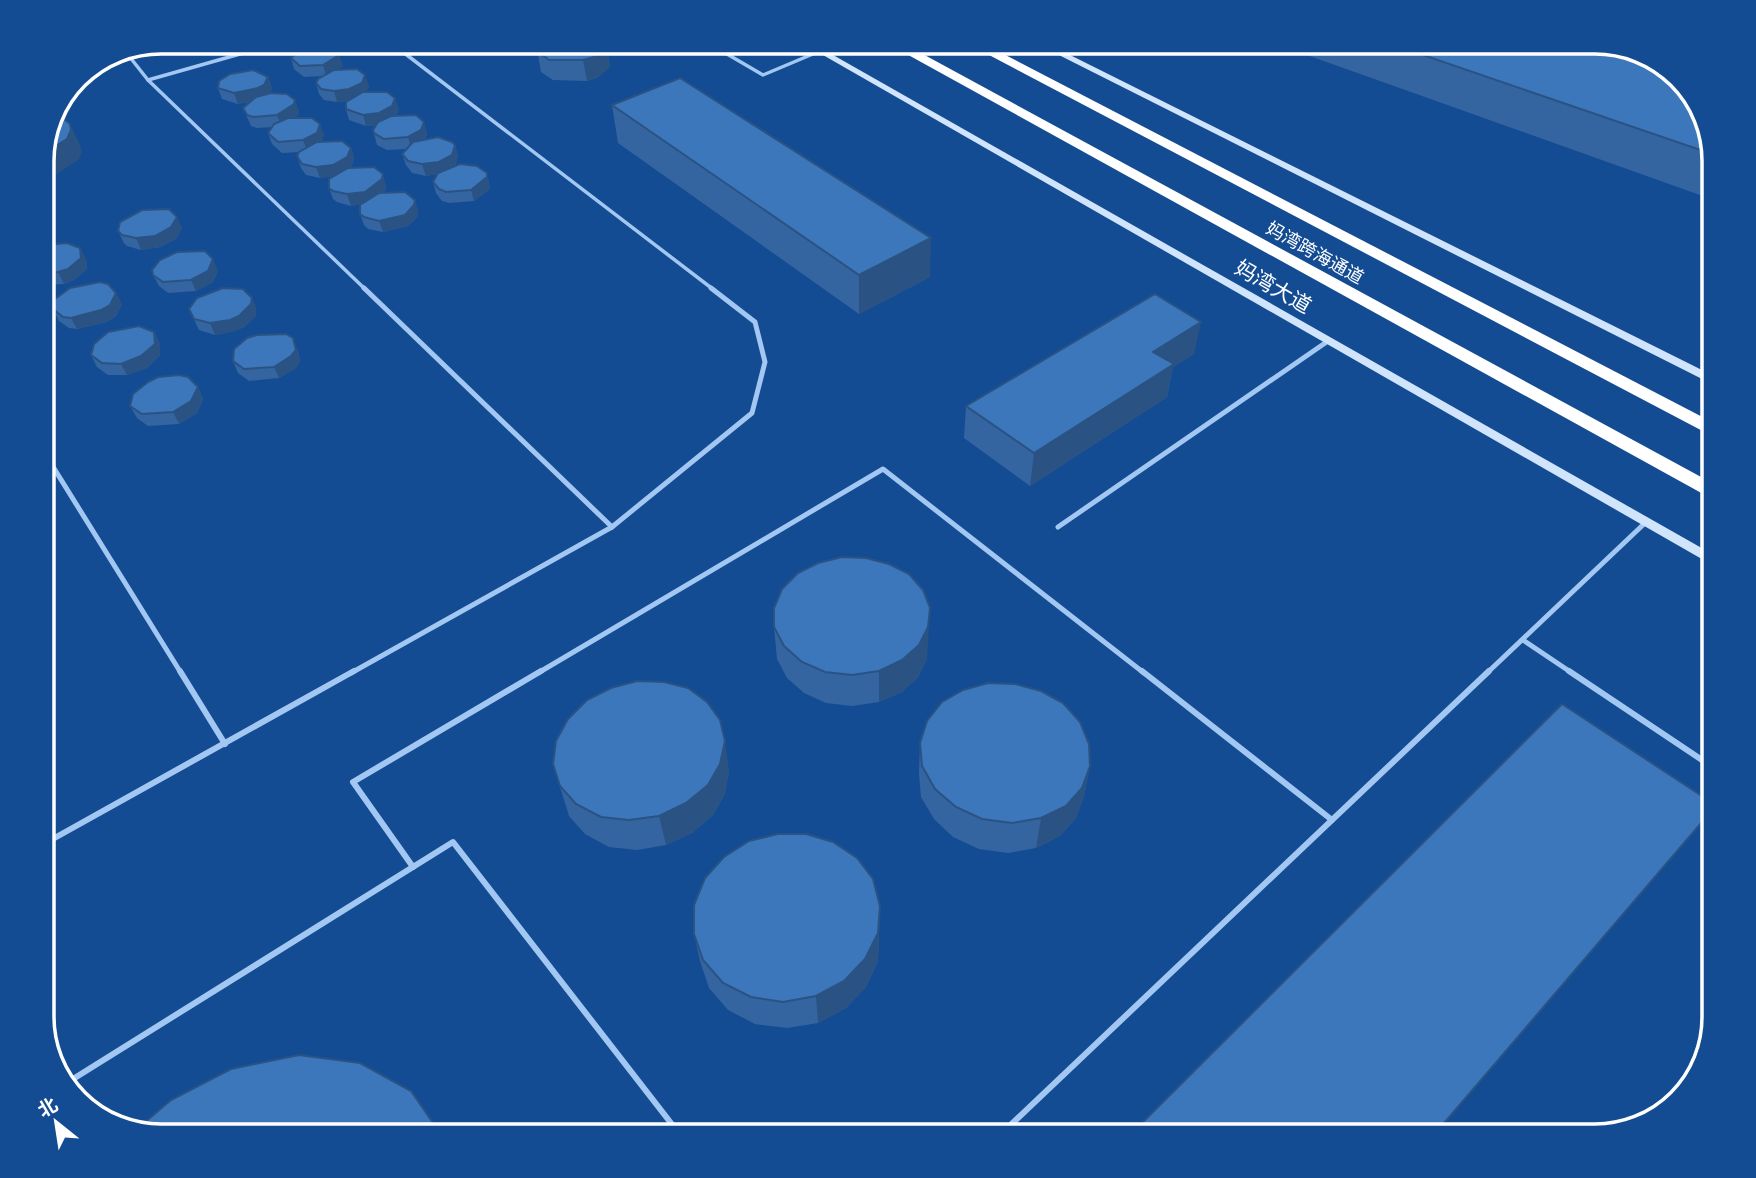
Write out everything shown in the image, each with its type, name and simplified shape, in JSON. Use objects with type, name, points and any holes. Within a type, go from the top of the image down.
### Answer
[{"type":"highway","name":"妈湾跨海通道","points":[[913,54],[1702,486]]},
{"type":"highway","name":"妈湾跨海通道","points":[[994,54],[1702,425]]},
{"type":"main road","name":"妈湾大道","points":[[826,54],[1702,554]]},
{"type":"main road","points":[[1061,54],[1702,375]]},
{"type":"lane","points":[[148,80],[240,54]]},
{"type":"lane","points":[[54,838],[612,527],[752,413],[765,362],[755,322],[406,54]]},
{"type":"lane","points":[[727,54],[763,75],[807,54]]},
{"type":"lane","points":[[131,59],[148,80],[612,527]]},
{"type":"lane","points":[[1058,527],[1328,341]]},
{"type":"lane","points":[[54,468],[225,744]]},
{"type":"lane","points":[[413,867],[353,782],[883,469],[1332,820]]},
{"type":"lane","points":[[1012,1124],[1646,522]]},
{"type":"lane","points":[[1523,640],[1702,760]]},
{"type":"lane","points":[[74,1078],[453,842],[672,1124]]},
{"type":"building","points":[[296,54],[339,55],[323,65],[300,66],[291,58]]},
{"type":"building","points":[[541,54],[598,54],[583,60],[549,60]]},
{"type":"building","points":[[1420,54],[1595,54],[1636,62],[1654,72],[1680,96],[1694,120],[1701,150]]},
{"type":"building","points":[[357,69],[365,75],[362,83],[349,89],[321,89],[316,83],[334,70]]},
{"type":"building","points":[[253,70],[268,77],[264,85],[234,93],[218,88],[219,81],[230,74]]},
{"type":"building","points":[[680,78],[931,238],[859,275],[612,105]]},
{"type":"building","points":[[363,92],[387,92],[395,98],[392,106],[379,113],[363,115],[346,109],[346,102]]},
{"type":"building","points":[[271,93],[287,94],[295,100],[294,104],[277,115],[247,115],[243,108],[256,97]]},
{"type":"building","points":[[416,115],[424,122],[421,130],[408,137],[384,139],[374,133],[378,122],[391,116]]},
{"type":"building","points":[[63,118],[70,124],[71,130],[67,139],[56,146]]},
{"type":"building","points":[[288,118],[312,118],[320,124],[317,133],[303,140],[278,142],[268,133],[274,124]]},
{"type":"building","points":[[438,137],[455,145],[452,155],[439,162],[422,164],[408,161],[402,154],[413,142]]},
{"type":"building","points":[[342,141],[351,148],[347,157],[333,165],[316,167],[302,164],[297,156],[299,152],[317,142]]},
{"type":"building","points":[[460,164],[477,166],[487,173],[487,177],[471,190],[446,192],[439,189],[433,182],[438,173]]},
{"type":"building","points":[[374,167],[383,174],[382,179],[365,192],[347,194],[329,188],[329,179],[348,168]]},
{"type":"building","points":[[405,192],[415,200],[405,215],[379,221],[360,214],[360,205],[379,193]]},
{"type":"building","points":[[169,209],[177,217],[171,227],[155,236],[136,238],[122,235],[118,231],[120,222],[142,210]]},
{"type":"building","points":[[67,243],[80,248],[81,258],[68,269],[54,272],[54,244]]},
{"type":"building","points":[[205,251],[213,259],[208,271],[191,280],[163,282],[153,275],[152,270],[160,260],[177,252]]},
{"type":"building","points":[[100,282],[108,284],[116,293],[110,305],[101,310],[71,318],[63,317],[54,310],[55,299],[70,288]]},
{"type":"building","points":[[223,288],[243,289],[252,298],[251,304],[239,316],[230,320],[210,323],[194,319],[189,309],[197,298]]},
{"type":"building","points":[[1155,294],[1201,322],[1153,352],[1174,364],[1034,453],[966,406]]},
{"type":"building","points":[[139,326],[154,332],[155,344],[141,356],[121,364],[102,363],[91,355],[94,344],[108,332]]},
{"type":"building","points":[[286,334],[293,338],[296,350],[274,367],[244,369],[233,361],[234,349],[247,338]]},
{"type":"building","points":[[158,377],[188,377],[198,387],[191,401],[173,412],[142,414],[130,406],[133,394],[148,382]]},
{"type":"building","points":[[842,557],[866,558],[889,564],[909,574],[923,590],[930,608],[928,627],[919,645],[902,660],[879,671],[852,675],[825,672],[802,662],[784,646],[774,627],[774,608],[782,589],[798,573],[818,563]]},
{"type":"building","points":[[637,681],[664,682],[688,688],[707,702],[720,720],[725,741],[720,764],[708,785],[686,803],[659,816],[629,820],[601,817],[576,804],[560,786],[553,764],[556,741],[568,719],[587,700],[611,688]]},
{"type":"building","points":[[988,683],[1015,684],[1041,691],[1063,703],[1080,722],[1089,744],[1090,766],[1082,788],[1066,806],[1041,818],[1012,823],[982,819],[956,807],[935,789],[922,766],[920,743],[927,721],[942,702],[963,690]]},
{"type":"building","points":[[1562,704],[1702,796],[1702,822],[1443,1124],[1141,1124]]},
{"type":"building","points":[[778,834],[806,834],[833,842],[857,858],[873,879],[880,906],[878,933],[865,959],[844,981],[816,996],[783,1002],[751,997],[723,983],[703,960],[694,934],[694,905],[705,878],[724,857],[749,841]]},
{"type":"building","points":[[299,1055],[360,1063],[411,1091],[434,1124],[145,1122],[171,1100],[231,1069]]}]
